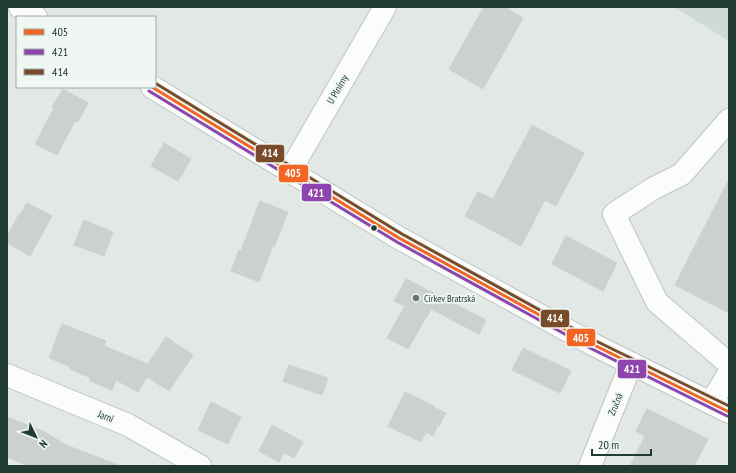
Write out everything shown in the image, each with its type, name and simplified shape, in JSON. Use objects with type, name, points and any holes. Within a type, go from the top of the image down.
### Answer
[{"type":"street","points":[[20,7],[34,16]]},
{"type":"street","name":"U Plnírny","points":[[290,171],[385,7]]},
{"type":"street","points":[[154,88],[399,238],[594,345],[720,407],[729,373]]},
{"type":"street","points":[[729,120],[682,174],[654,188],[614,214],[657,302],[729,364]]},
{"type":"street","name":"Zručná","points":[[590,466],[632,364]]},
{"type":"street","name":"Jarní","points":[[7,375],[128,425],[200,466]]},
{"type":"shaded area","points":[[674,7],[729,7],[729,41]]},
{"type":"building","points":[[484,7],[505,7],[523,18],[483,89],[449,69]]},
{"type":"building","points":[[63,89],[88,103],[78,122],[75,121],[57,155],[35,144],[54,108],[52,107]]},
{"type":"building","points":[[532,125],[584,153],[556,206],[545,200],[521,246],[465,216],[478,192],[493,199]]},
{"type":"building","points":[[164,143],[191,159],[178,181],[151,166]]},
{"type":"building","points":[[729,179],[729,313],[675,285]]},
{"type":"building","points":[[260,201],[288,212],[259,282],[231,271],[239,250],[241,251]]},
{"type":"building","points":[[27,203],[52,216],[30,256],[7,243],[7,237],[19,214],[20,215]]},
{"type":"building","points":[[84,220],[113,232],[104,256],[74,245]]},
{"type":"building","points":[[566,236],[617,263],[603,291],[552,264]]},
{"type":"building","points":[[406,279],[486,320],[479,334],[431,309],[408,349],[387,338],[405,306],[394,301]]},
{"type":"building","points":[[62,324],[106,341],[104,346],[148,364],[166,337],[193,355],[169,391],[147,377],[138,392],[116,380],[112,390],[90,381],[91,378],[70,369],[71,367],[49,358]]},
{"type":"building","points":[[523,348],[571,371],[560,393],[512,370]]},
{"type":"building","points":[[289,365],[328,378],[322,395],[283,381]]},
{"type":"building","points":[[405,392],[446,413],[439,426],[437,426],[433,436],[426,432],[421,442],[388,426]]},
{"type":"building","points":[[211,402],[241,417],[228,444],[198,430]]},
{"type":"building","points":[[647,409],[708,439],[694,466],[630,466],[645,436],[636,431]]},
{"type":"building","points":[[7,417],[45,432],[66,445],[118,466],[29,466],[7,457]]},
{"type":"building","points":[[272,425],[303,442],[294,458],[284,453],[279,462],[259,451]]},
{"type":"transit line","name":"414","points":[[156,84],[402,234],[596,341],[729,406]]},
{"type":"transit line","name":"405","points":[[154,88],[399,238],[594,345],[729,412]]},
{"type":"transit line","name":"421","points":[[149,91],[397,242],[592,349],[727,416]]},
{"type":"place","name":"Církev Bratrská","points":[[416,298]]}]
